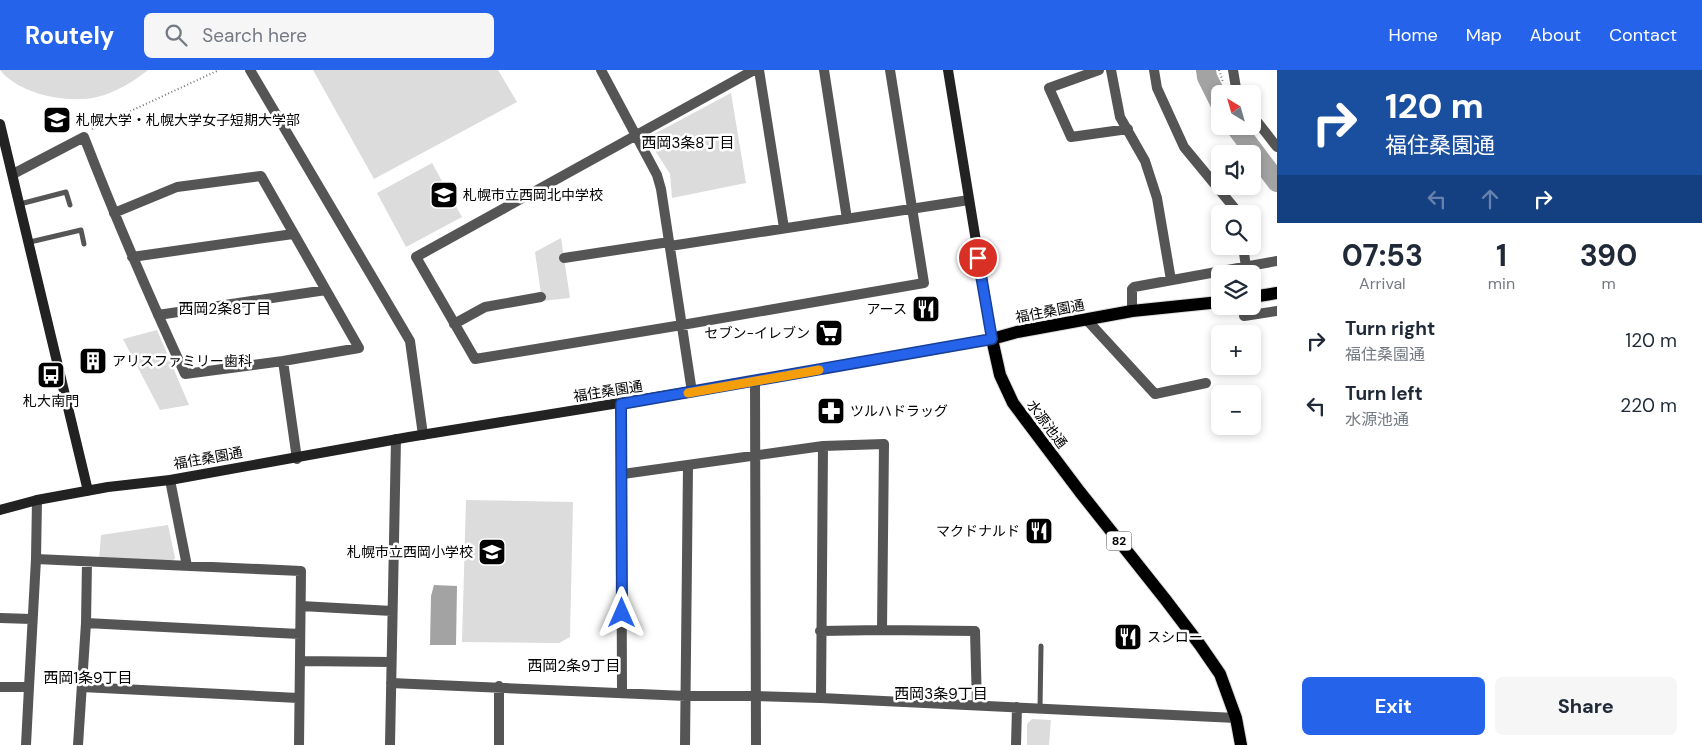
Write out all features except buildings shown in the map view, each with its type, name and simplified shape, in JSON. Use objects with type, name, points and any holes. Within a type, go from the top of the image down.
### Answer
[{"type":"main road","points":[[1261,296],[1277,293]]},
{"type":"main road","name":"福住桑園通","points":[[992,339],[1017,332],[1132,311],[1211,304]]},
{"type":"main road","name":"水源池通","points":[[992,339],[1000,375],[1013,403],[1200,645],[1220,674],[1236,718],[1241,745]]},
{"type":"street","points":[[250,70],[410,341],[423,435]]},
{"type":"street","points":[[601,70],[657,175],[661,189],[692,392]]},
{"type":"street","points":[[754,70],[416,257],[474,359],[924,283],[890,70]]},
{"type":"street","points":[[759,70],[784,228]]},
{"type":"street","points":[[824,70],[847,219]]},
{"type":"street","name":"水源池通","points":[[948,70],[992,339]]},
{"type":"street","points":[[1099,70],[1049,88],[1071,137],[1128,129]]},
{"type":"street","points":[[1111,70],[1120,117],[1145,161],[1157,198],[1171,280]]},
{"type":"street","points":[[1154,70],[1157,88],[1184,147],[1232,205]]},
{"type":"street","points":[[1233,70],[1236,85]]},
{"type":"street","points":[[0,124],[30,242],[88,491]]},
{"type":"street","points":[[1261,126],[1277,146]]},
{"type":"street","points":[[13,174],[84,137],[114,214],[132,257],[185,374],[283,361],[359,348],[261,176],[177,187],[114,214]]},
{"type":"street","points":[[564,258],[847,219],[969,200]]},
{"type":"street","points":[[132,257],[293,234]]},
{"type":"street","points":[[1252,265],[1277,261]]},
{"type":"street","points":[[1132,311],[1133,287],[1211,273]]},
{"type":"street","points":[[158,315],[326,290]]},
{"type":"street","points":[[454,324],[485,307],[541,297]]},
{"type":"street","points":[[1244,316],[1277,311]]},
{"type":"street","points":[[1086,319],[1155,394],[1206,383]]},
{"type":"street","name":"福住桑園通","points":[[0,510],[37,500],[108,487],[170,480],[396,439],[755,382],[992,339]]},
{"type":"street","points":[[283,361],[297,458]]},
{"type":"street","points":[[755,382],[756,745]]},
{"type":"street","points":[[621,404],[623,474],[622,692]]},
{"type":"street","points":[[390,745],[396,439]]},
{"type":"street","points":[[623,474],[823,446],[884,444],[882,630]]},
{"type":"street","points":[[821,698],[820,631],[823,446]]},
{"type":"street","points":[[685,745],[688,466]]},
{"type":"street","points":[[170,480],[187,566]]},
{"type":"street","points":[[26,745],[36,559],[37,500]]},
{"type":"street","points":[[36,559],[301,571],[298,698],[299,745]]},
{"type":"street","points":[[78,745],[88,562]]},
{"type":"street","points":[[301,606],[392,611]]},
{"type":"street","points":[[0,618],[32,620]]},
{"type":"street","points":[[86,623],[300,634]]},
{"type":"street","points":[[820,631],[975,631],[977,705]]},
{"type":"street","points":[[300,661],[391,662]]},
{"type":"street","points":[[391,682],[686,696],[821,698],[1236,718]]},
{"type":"street","points":[[499,686],[499,745]]},
{"type":"street","points":[[0,687],[29,687]]},
{"type":"street","points":[[82,687],[298,698]]},
{"type":"street","points":[[1016,745],[1017,707]]},
{"type":"lane","points":[[20,204],[66,192],[70,205]]},
{"type":"lane","points":[[30,242],[81,230],[84,244]]},
{"type":"lane","points":[[1040,709],[1042,646]]},
{"type":"path","points":[[89,131],[219,70]]},
{"type":"shaded area","points":[[0,70],[148,70],[130,83],[110,93],[85,99],[72,99],[58,98],[31,91],[8,78]]},
{"type":"shaded area","points":[[313,70],[498,70],[517,102],[374,179]]},
{"type":"shaded area","points":[[731,93],[746,183],[672,198],[670,174],[651,144],[656,133]]},
{"type":"shaded area","points":[[432,163],[462,217],[406,247],[377,193]]},
{"type":"shaded area","points":[[561,238],[570,298],[542,301],[535,252]]},
{"type":"shaded area","points":[[157,330],[189,405],[160,410],[123,339]]},
{"type":"shaded area","points":[[466,500],[573,502],[570,637],[559,643],[462,642]]},
{"type":"shaded area","points":[[168,525],[175,558],[171,563],[99,559],[101,535]]},
{"type":"shaded area","points":[[434,585],[457,586],[456,645],[430,645],[431,596]]},
{"type":"shaded area","points":[[1032,719],[1051,720],[1049,745],[1027,745],[1027,724]]},
{"type":"waterway","points":[[1206,70],[1211,85]]},
{"type":"waterway","points":[[1242,135],[1277,182]]},
{"type":"slow traffic","points":[[688,393],[819,370]]},
{"type":"place","name":"札幌大学・札幌大学女子短期大学部","points":[[57,120]]},
{"type":"place","name":"札幌市立西岡北中学校","points":[[444,195]]},
{"type":"place","name":"アース","points":[[926,309]]},
{"type":"place","name":"セブン-イレブン","points":[[829,333]]},
{"type":"place","name":"アリスファミリー歯科","points":[[93,361]]},
{"type":"place","name":"札大南門","points":[[51,375]]},
{"type":"place","name":"ツルハドラッグ","points":[[831,411]]},
{"type":"place","name":"マクドナルド","points":[[1039,531]]},
{"type":"place","name":"札幌市立西岡小学校","points":[[492,552]]},
{"type":"place","name":"スシロー","points":[[1128,637]]},
{"type":"district","name":"西岡3条8丁目","points":[[688,143]]},
{"type":"district","name":"西岡2条8丁目","points":[[225,309]]},
{"type":"district","name":"西岡2条9丁目","points":[[574,666]]},
{"type":"district","name":"西岡1条9丁目","points":[[88,678]]},
{"type":"district","name":"西岡3条9丁目","points":[[941,694]]},
{"type":"route","points":[[622,613],[623,474],[621,404],[992,339],[978,258]]}]
